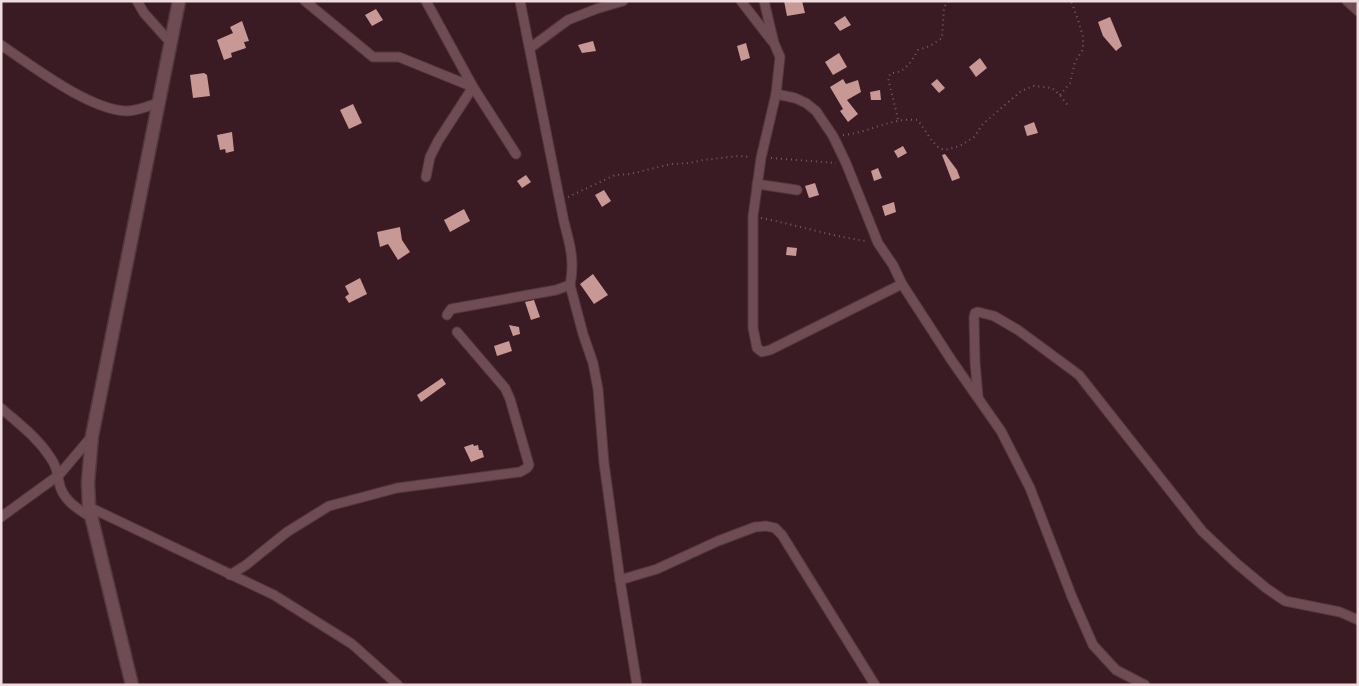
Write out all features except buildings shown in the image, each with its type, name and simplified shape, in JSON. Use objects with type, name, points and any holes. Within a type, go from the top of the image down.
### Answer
[{"type":"main road","points":[[132,685],[90,512],[88,482],[92,436],[179,1]]},
{"type":"street","points":[[138,1],[144,13],[170,42]]},
{"type":"street","points":[[304,1],[373,57],[399,57],[473,87]]},
{"type":"street","points":[[426,1],[473,87],[516,154]]},
{"type":"street","points":[[520,1],[573,264],[570,285],[593,363],[598,389],[604,463],[637,685]]},
{"type":"street","points":[[530,48],[568,20],[623,1]]},
{"type":"street","points":[[741,1],[774,43]]},
{"type":"street","points":[[764,1],[774,43],[780,57],[776,94],[757,184],[752,240],[753,328],[757,348],[762,352],[841,316],[902,284]]},
{"type":"street","points":[[1347,1],[1358,11]]},
{"type":"street","points":[[1,45],[89,101],[125,111],[137,110],[160,102]]},
{"type":"street","points":[[426,178],[430,157],[438,141],[473,87]]},
{"type":"street","points":[[776,94],[795,98],[806,103],[816,111],[833,136],[846,163],[878,243],[952,361],[1001,431],[1030,488],[1072,597],[1093,645],[1116,670],[1145,685]]},
{"type":"street","points":[[757,184],[797,190]]},
{"type":"street","points":[[448,315],[451,310],[556,290],[570,285]]},
{"type":"street","points":[[978,396],[974,317],[975,313],[978,312],[994,316],[1018,330],[1078,375],[1202,530],[1218,547],[1266,588],[1285,601],[1340,612],[1358,620]]},
{"type":"street","points":[[230,575],[287,532],[329,506],[397,488],[520,472],[527,468],[529,465],[508,394],[457,332]]},
{"type":"street","points":[[1,408],[30,432],[51,458],[59,475],[59,483],[74,507],[90,512],[274,595],[352,644],[379,666],[398,685]]},
{"type":"street","points":[[1,517],[59,475],[92,436]]},
{"type":"street","points":[[620,580],[657,569],[718,541],[755,527],[766,526],[774,528],[782,535],[875,685]]},
{"type":"path","points":[[898,120],[888,78],[891,73],[899,73],[910,64],[918,50],[930,46],[942,38],[944,7],[949,1]]},
{"type":"path","points":[[1060,95],[1070,83],[1075,62],[1083,49],[1081,30],[1071,1]]},
{"type":"path","points":[[1188,1],[1192,3]]},
{"type":"path","points":[[833,136],[849,135],[898,120],[918,120],[932,141],[939,148],[945,150],[960,146],[974,137],[984,124],[1021,91],[1034,86],[1052,88],[1069,106]]},
{"type":"path","points":[[560,201],[615,175],[630,174],[671,164],[739,156],[846,163]]},
{"type":"path","points":[[754,216],[788,223],[832,236],[878,243]]}]
